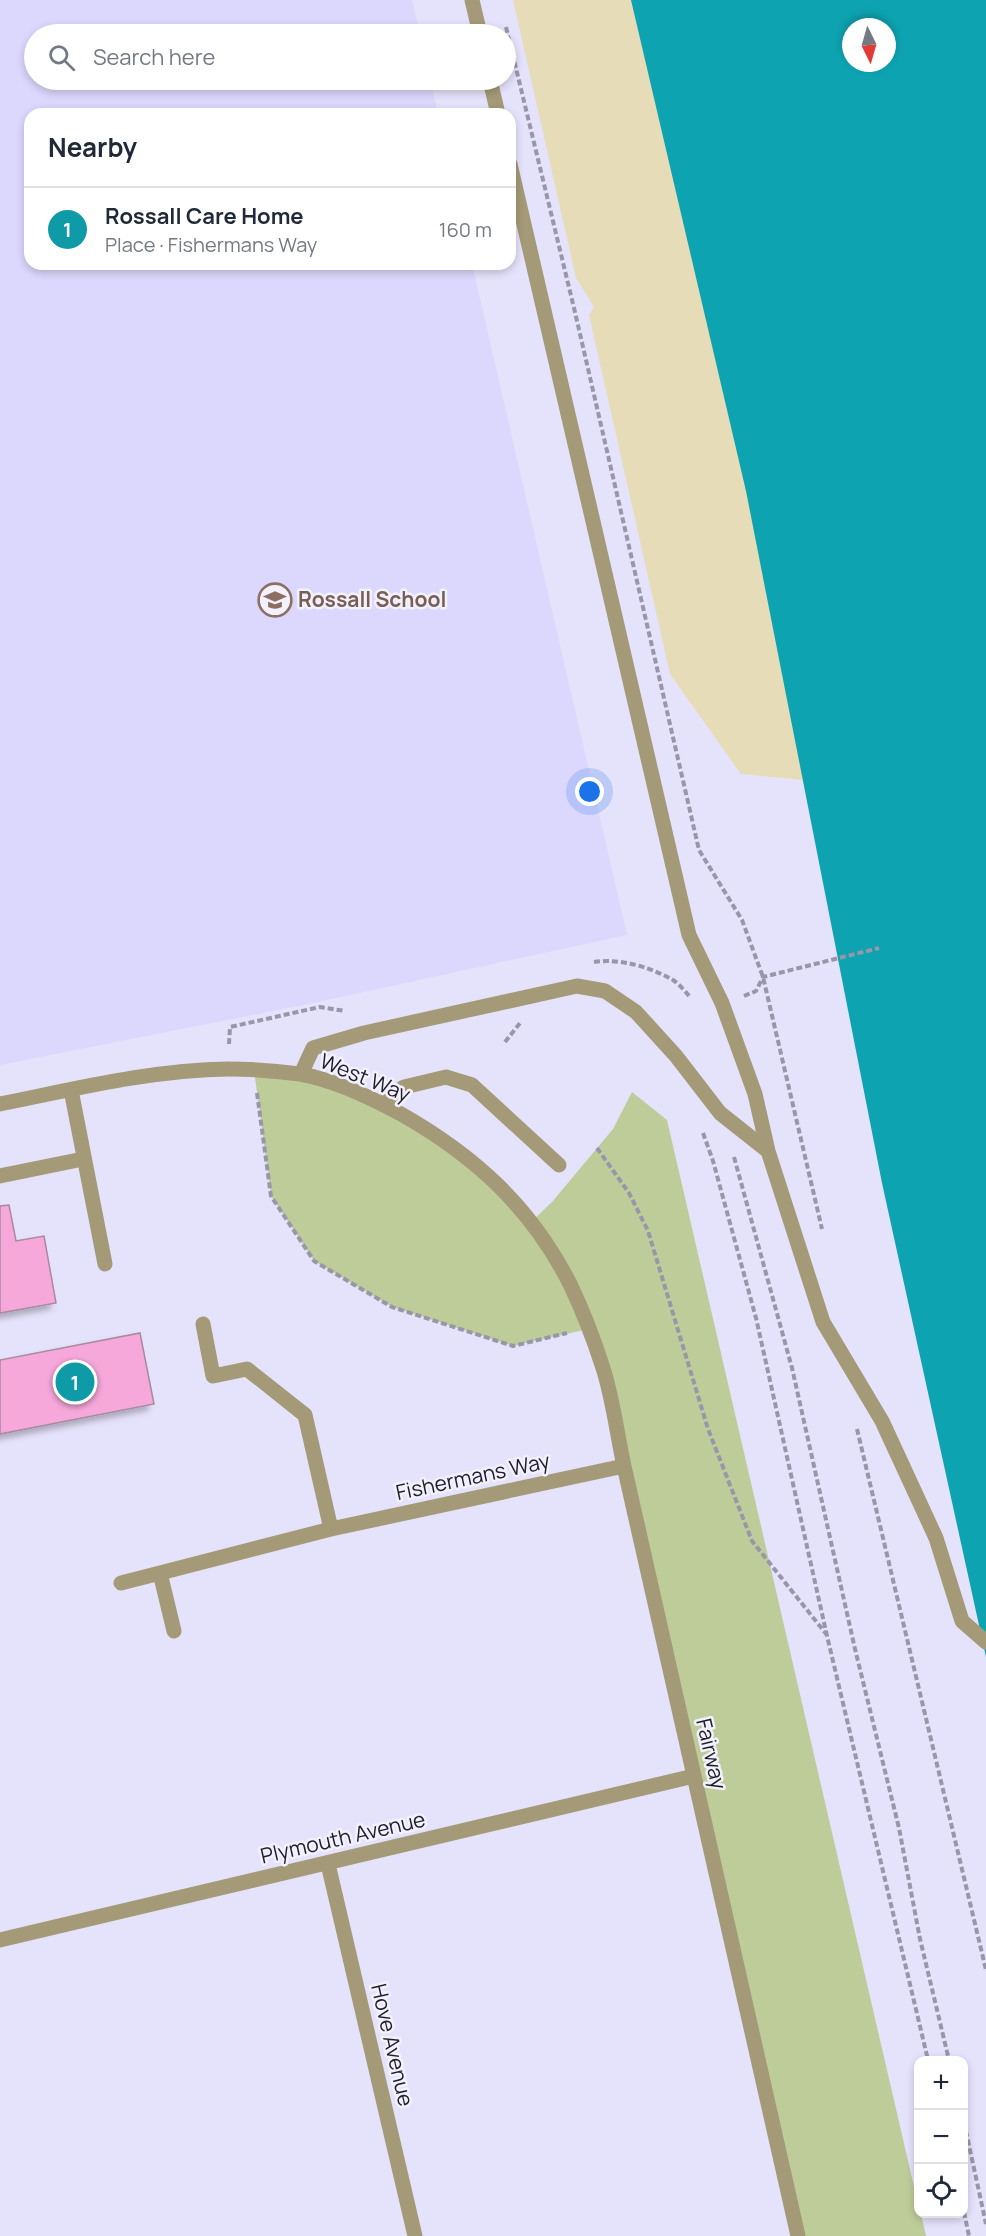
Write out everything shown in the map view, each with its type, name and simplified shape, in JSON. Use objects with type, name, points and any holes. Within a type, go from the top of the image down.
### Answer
[{"type":"street","points":[[472,0],[478,24]]},
{"type":"street","points":[[492,90],[497,108]]},
{"type":"street","points":[[516,190],[689,935],[722,1003],[755,1094],[768,1151],[823,1322],[882,1421],[936,1538],[962,1621],[984,1639]]},
{"type":"street","points":[[301,1074],[313,1048],[364,1033],[577,986],[604,991],[636,1012],[676,1056],[720,1113],[768,1151]]},
{"type":"street","name":"West Way","points":[[0,1104],[162,1074],[227,1069],[301,1074],[340,1086],[381,1103],[424,1127],[472,1160],[508,1195],[551,1250],[570,1286]]},
{"type":"street","points":[[381,1103],[404,1087],[446,1077],[472,1085],[559,1165]]},
{"type":"street","points":[[71,1090],[105,1264]]},
{"type":"street","points":[[0,1176],[83,1159]]},
{"type":"street","name":"Fairway","points":[[570,1286],[604,1370],[798,2236]]},
{"type":"street","points":[[203,1324],[213,1376],[247,1370],[305,1415],[331,1529]]},
{"type":"street","name":"Fishermans Way","points":[[121,1583],[331,1529],[624,1466]]},
{"type":"street","points":[[160,1573],[174,1631]]},
{"type":"street","name":"Plymouth Avenue","points":[[0,1940],[694,1776]]},
{"type":"street","name":"Hove Avenue","points":[[328,1864],[415,2236]]},
{"type":"path","points":[[516,69],[699,850],[742,920],[763,977],[823,1234]]},
{"type":"path","points":[[254,1070],[271,1196],[314,1261],[392,1307],[513,1346],[588,1329]]},
{"type":"path","points":[[702,1129],[756,1318],[827,1636],[927,2056]]},
{"type":"path","points":[[597,1148],[629,1193],[648,1231],[708,1429],[752,1541],[827,1636]]},
{"type":"path","points":[[734,1155],[795,1379],[948,2056]]},
{"type":"path","points":[[856,1425],[986,1970]]},
{"type":"path","points":[[968,2144],[986,2224]]},
{"type":"path","points":[[964,2218],[969,2236]]},
{"type":"shaded area","name":"Rossall School","points":[[0,0],[412,0],[418,24],[24,24],[24,90],[432,90],[437,108],[24,108],[24,270],[473,270],[627,935],[313,1003],[0,1065]]},
{"type":"green space","points":[[254,1070],[301,1074],[424,1127],[531,1222],[552,1202],[613,1129],[632,1092],[667,1120],[914,2187],[914,2218],[922,2218],[926,2236],[798,2236],[588,1329],[513,1346],[392,1307],[314,1261],[271,1196]]},
{"type":"sand","points":[[513,0],[986,0],[845,784],[741,774],[670,674],[589,315],[594,307],[576,278]]},
{"type":"water","points":[[631,0],[986,0],[986,1657],[882,1183],[746,491]]},
{"type":"building","points":[[9,1205],[16,1241],[44,1236],[56,1303],[0,1313],[0,1206]]},
{"type":"building","points":[[140,1333],[154,1404],[0,1434],[0,1360]]},
{"type":"place","name":"Rossall School","points":[[275,600]]},
{"type":"place","name":"Rossall Care Home","points":[[75,1382]]}]
